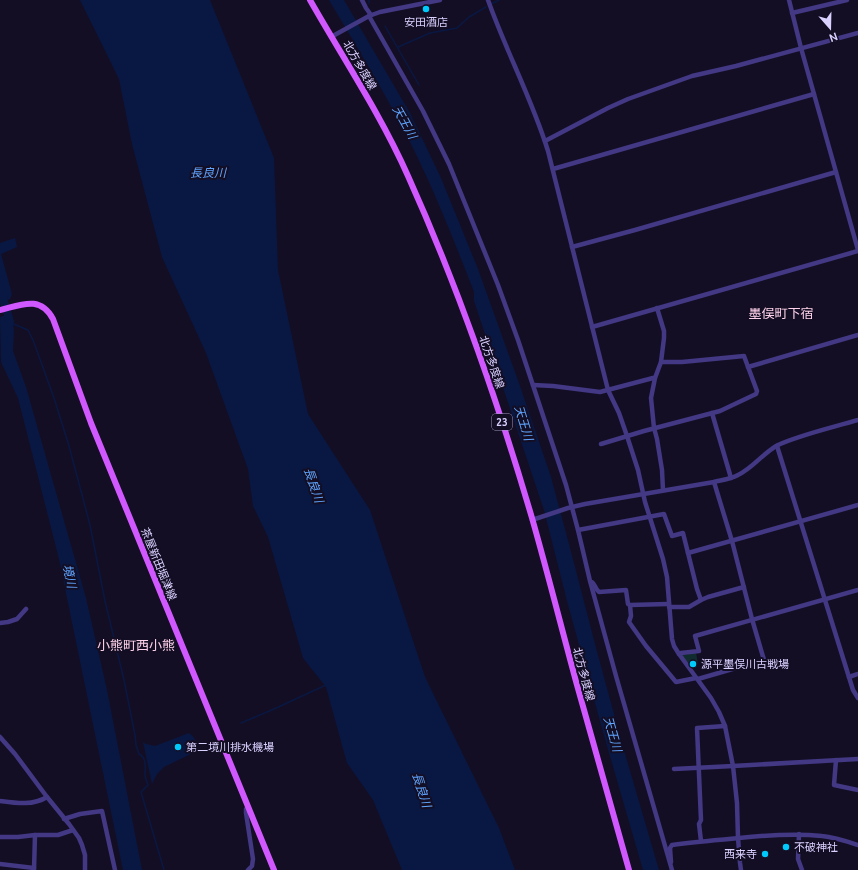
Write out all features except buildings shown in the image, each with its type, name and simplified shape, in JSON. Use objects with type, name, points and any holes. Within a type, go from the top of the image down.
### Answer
[{"type":"main road","name":"北方多度線","points":[[310,0],[381,122],[407,174],[453,283],[483,364],[535,519],[577,684],[629,870]]},
{"type":"main road","name":"茶屋新田堀津線","points":[[0,310],[27,303],[36,304],[48,312],[53,319],[91,423],[274,870]]},
{"type":"street","points":[[362,0],[368,16],[423,110],[449,164],[498,285],[518,340],[566,485],[570,507],[578,530],[590,581],[616,676],[672,870]]},
{"type":"street","points":[[332,37],[368,16],[418,2],[440,0]]},
{"type":"street","points":[[488,0],[545,141],[608,390],[628,436],[643,494],[666,571],[672,642],[678,654],[715,705],[725,726],[733,766],[741,870]]},
{"type":"street","points":[[592,327],[858,250],[801,48],[789,0]]},
{"type":"street","points":[[792,13],[847,0]]},
{"type":"street","points":[[545,141],[630,98],[692,76],[736,66],[858,33]]},
{"type":"street","points":[[553,169],[814,94]]},
{"type":"street","points":[[572,247],[836,172]]},
{"type":"street","points":[[657,308],[664,331],[660,362],[651,398],[654,428],[662,470],[663,490]]},
{"type":"street","points":[[748,367],[858,335]]},
{"type":"street","points":[[601,444],[654,428],[720,411],[756,394],[757,391],[744,356],[740,355],[682,362],[660,362]]},
{"type":"street","points":[[533,385],[600,392],[655,378]]},
{"type":"street","points":[[712,413],[731,478]]},
{"type":"street","points":[[535,519],[570,507],[731,478],[739,475],[777,446],[801,437],[858,420]]},
{"type":"street","points":[[777,446],[853,690],[858,698]]},
{"type":"street","points":[[590,581],[599,592],[626,590],[628,604],[630,605],[631,616],[629,622],[646,646],[676,682],[697,679],[764,660],[732,541],[714,482]]},
{"type":"street","points":[[688,553],[858,505]]},
{"type":"street","points":[[578,530],[650,518],[664,514],[672,536],[683,533],[701,600]]},
{"type":"street","points":[[630,605],[689,608],[701,600],[744,587]]},
{"type":"street","points":[[678,654],[699,651],[695,636],[858,590]]},
{"type":"street","points":[[0,623],[17,619],[26,609]]},
{"type":"street","points":[[849,677],[858,674]]},
{"type":"street","points":[[701,841],[699,824],[701,820],[697,728],[725,726]]},
{"type":"street","points":[[0,737],[15,754],[73,830],[82,845],[85,855],[85,870]]},
{"type":"street","points":[[674,769],[858,759]]},
{"type":"street","points":[[836,760],[834,785],[858,790]]},
{"type":"street","points":[[0,801],[23,803],[47,797]]},
{"type":"street","points":[[248,806],[246,813],[253,859],[252,866],[248,870]]},
{"type":"street","points":[[64,819],[80,814],[102,811],[114,870]]},
{"type":"street","points":[[0,836],[18,837],[58,835],[73,830]]},
{"type":"street","points":[[672,870],[670,848],[672,845],[701,841],[765,835],[799,834],[830,837],[858,845]]},
{"type":"street","points":[[799,834],[798,859],[802,870]]},
{"type":"street","points":[[0,864],[34,869],[35,835]]},
{"type":"street","points":[[252,866],[256,870]]},
{"type":"green space","points":[[696,653],[698,664],[691,667],[682,655]]},
{"type":"water","name":"長良川","points":[[80,0],[210,0],[274,158],[278,270],[308,414],[370,510],[425,677],[499,828],[515,870],[402,870],[373,800],[347,763],[326,687],[303,658],[268,537],[253,506],[248,469],[206,353],[162,257],[132,144],[119,79]]},
{"type":"water","name":"天王川","points":[[329,0],[344,0],[410,113],[441,178],[478,269],[551,477],[621,740],[659,870],[643,870],[603,732],[544,510],[474,301],[474,292],[451,233],[417,155],[379,85]]},
{"type":"water","points":[[15,238],[17,247],[1,254],[12,294],[10,299],[0,303],[0,243]]},
{"type":"water","points":[[12,313],[14,332],[13,351],[26,387],[86,598],[107,690],[142,870],[123,870],[59,559],[18,398],[1,362],[0,317]]},
{"type":"water","points":[[189,733],[196,741],[197,751],[164,767],[157,774],[152,784],[143,742],[155,746]]},
{"type":"waterway","points":[[491,4],[499,0]]},
{"type":"waterway","points":[[398,47],[430,33],[457,28],[469,17],[486,7]]},
{"type":"waterway","points":[[385,26],[419,85]]},
{"type":"waterway","name":"境川","points":[[0,288],[10,322],[8,325]]},
{"type":"waterway","points":[[11,323],[28,330],[33,340],[54,398],[69,446],[90,525],[105,601],[124,680],[136,745],[139,754],[142,756],[145,763],[145,776],[148,785],[141,792],[164,870]]},
{"type":"waterway","points":[[241,723],[326,685]]},
{"type":"place","name":"安田酒店","points":[[426,9]]},
{"type":"place","name":"源平墨俣川古戦場","points":[[693,664]]},
{"type":"place","name":"第二境川排水機場","points":[[178,747]]},
{"type":"place","name":"不破神社","points":[[786,847]]},
{"type":"place","name":"西来寺","points":[[765,854]]},
{"type":"district","name":"墨俣町下宿","points":[[781,313]]},
{"type":"district","name":"小熊町西小熊","points":[[136,645]]}]
